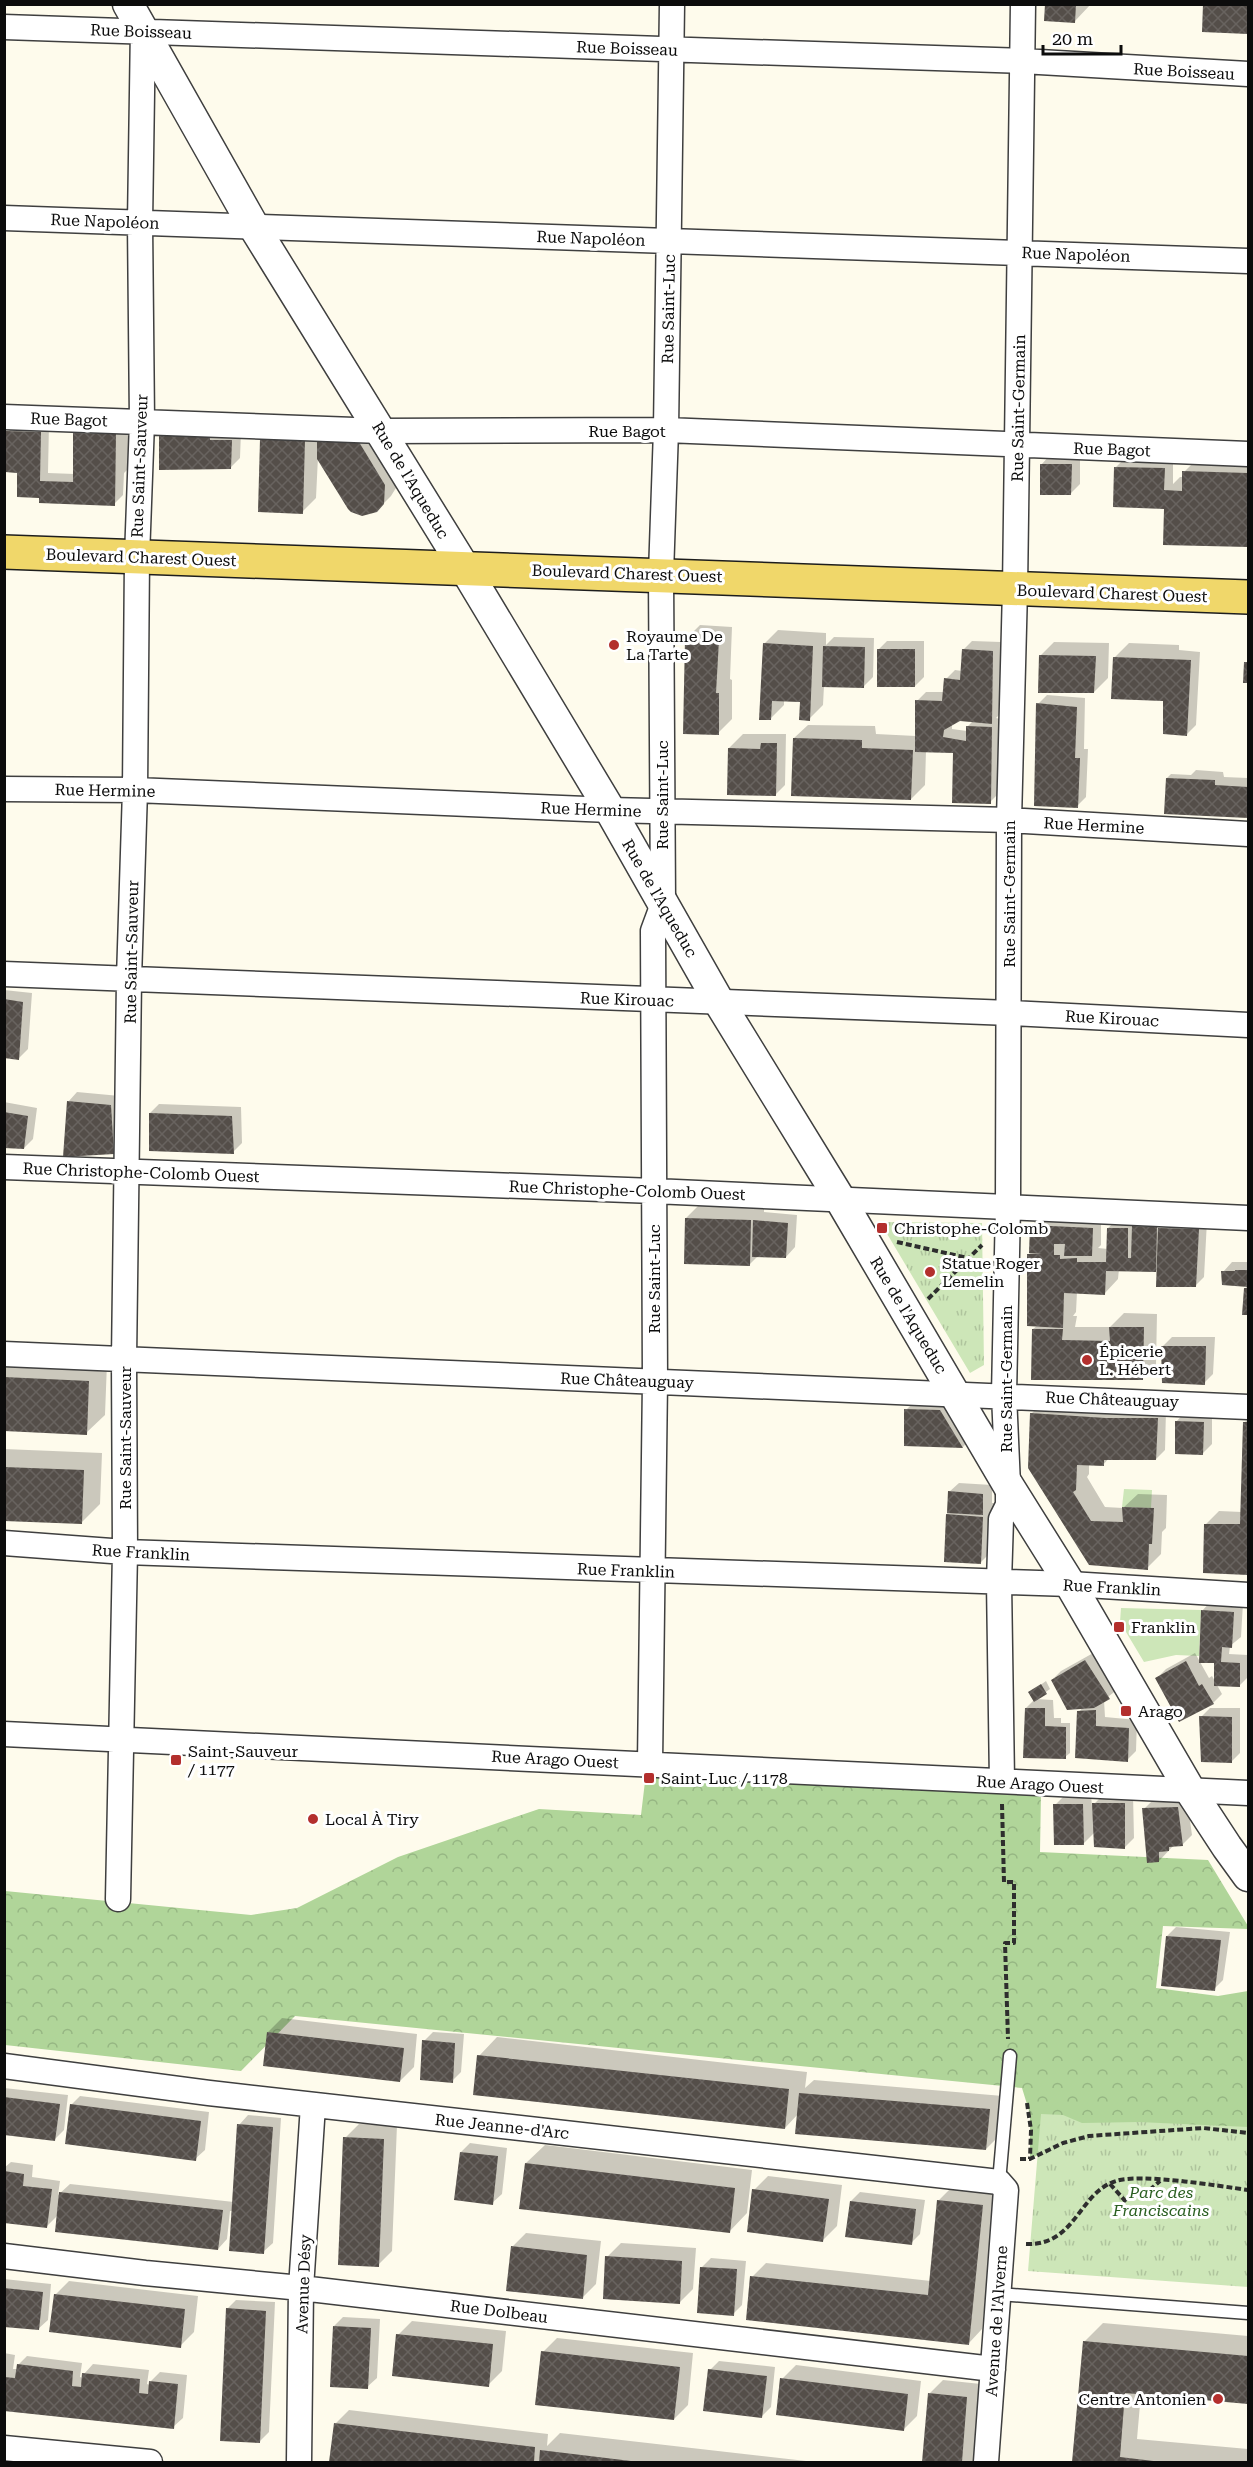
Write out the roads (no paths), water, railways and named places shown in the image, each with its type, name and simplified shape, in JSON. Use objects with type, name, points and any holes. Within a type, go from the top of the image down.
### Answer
[{"type":"main road","name":"Boulevard Charest Ouest","points":[[4,552],[1248,597]]},
{"type":"street","name":"Rue de l'Aqueduc","points":[[128,4],[143,18],[254,227],[381,431],[610,810],[719,1002],[840,1199],[1008,1485],[1070,1584],[1191,1792],[1248,1876]]},
{"type":"street","name":"Rue Saint-Luc","points":[[650,1763],[655,1381],[653,931],[663,904],[661,574],[666,430],[672,4]]},
{"type":"street","name":"Rue Saint-Germain","points":[[1002,1789],[999,1582],[1001,1519],[1008,1505],[1004,1395],[1010,1013],[1009,820],[1015,590],[1023,4]]},
{"type":"street","name":"Rue Boisseau","points":[[4,27],[143,18],[672,49],[1022,62],[1248,74]]},
{"type":"street","name":"Rue Saint-Sauveur","points":[[118,1899],[125,1552],[124,1360],[129,979],[135,790],[137,557],[142,422],[140,223],[143,18]]},
{"type":"street","name":"Rue Napoléon","points":[[4,218],[1248,261]]},
{"type":"street","name":"Rue Bagot","points":[[4,417],[381,431],[666,430],[1017,446],[1248,453]]},
{"type":"street","name":"Rue Hermine","points":[[4,789],[135,790],[610,810],[1009,820],[1248,834]]},
{"type":"street","name":"Rue Kirouac","points":[[4,974],[1010,1013],[1248,1025]]},
{"type":"street","name":"Rue Christophe-Colomb Ouest","points":[[4,1167],[654,1191],[1248,1218]]},
{"type":"street","name":"Rue Châteauguay","points":[[4,1354],[1248,1407]]},
{"type":"street","name":"Rue Franklin","points":[[4,1543],[125,1552],[1070,1584],[1248,1595]]},
{"type":"street","name":"Rue Arago Ouest","points":[[4,1734],[650,1763],[1002,1789],[1248,1793]]},
{"type":"street","name":"Rue Jeanne-d'Arc","points":[[4,2066],[314,2105],[1001,2170]]},
{"type":"street","name":"Avenue Désy","points":[[299,2463],[301,2288],[314,2105]]},
{"type":"street","name":"Avenue de l'Alverne","points":[[986,2463],[1006,2190],[1001,2170]]},
{"type":"street","name":"Rue Dolbeau","points":[[4,2256],[301,2288],[993,2369]]},
{"type":"street","points":[[4,2448],[150,2463]]},
{"type":"lane","points":[[1001,2170],[1009,2050]]},
{"type":"lane","points":[[999,2294],[1248,2313]]},
{"type":"place","name":"Royaume De La Tarte","points":[[614,645]]},
{"type":"place","name":"Christophe-Colomb","points":[[882,1228]]},
{"type":"place","name":"Statue Roger Lemelin","points":[[930,1272]]},
{"type":"place","name":"Épicerie L. Hébert","points":[[1087,1360]]},
{"type":"place","name":"Franklin","points":[[1119,1627]]},
{"type":"place","name":"Arago","points":[[1126,1711]]},
{"type":"place","name":"Saint-Sauveur / 1177","points":[[176,1760]]},
{"type":"place","name":"Saint-Luc / 1178","points":[[649,1778]]},
{"type":"place","name":"Local À Tiry","points":[[313,1819]]},
{"type":"place","name":"Centre Antonien","points":[[1218,2399]]},
{"type":"park label","name":"Parc des Franciscains","points":[[1161,2201]]}]
